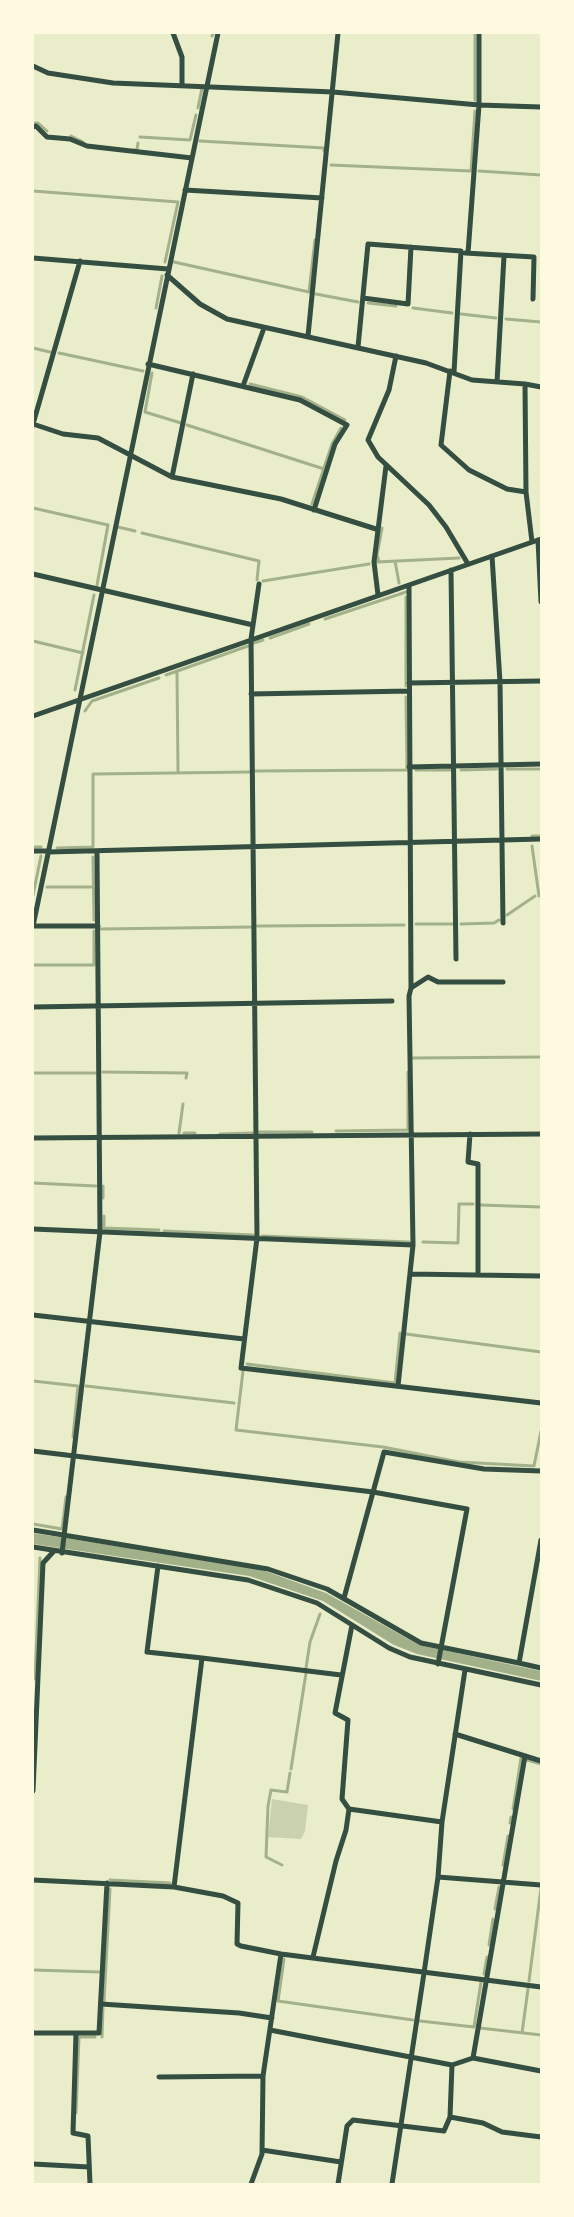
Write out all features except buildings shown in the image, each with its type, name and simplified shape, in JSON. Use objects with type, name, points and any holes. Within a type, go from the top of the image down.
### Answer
[{"type":"street","points":[[173,33],[182,57],[182,85]]},
{"type":"street","points":[[98,926],[33,926],[218,33]]},
{"type":"street","points":[[308,336],[338,33]]},
{"type":"street","points":[[468,253],[479,105],[479,33]]},
{"type":"street","points":[[33,66],[48,73],[113,83],[207,85],[333,92],[479,105],[541,107]]},
{"type":"street","points":[[33,127],[36,126],[47,136],[70,139],[87,146],[192,158]]},
{"type":"street","points":[[185,190],[322,198]]},
{"type":"street","points":[[358,347],[368,244],[534,257],[532,299]]},
{"type":"street","points":[[363,298],[408,304],[411,247]]},
{"type":"street","points":[[460,253],[452,372],[441,446],[469,470],[507,489],[526,492]]},
{"type":"street","points":[[497,382],[504,256]]},
{"type":"street","points":[[33,258],[80,261],[168,272],[208,309],[227,319],[396,356],[472,380],[541,387]]},
{"type":"street","points":[[80,261],[33,424],[63,434],[98,438],[172,477],[281,500],[376,529]]},
{"type":"street","points":[[243,386],[264,328]]},
{"type":"street","points":[[396,356],[389,390],[368,440],[386,466],[429,506],[446,527],[468,564]]},
{"type":"street","points":[[148,364],[300,399],[346,425],[335,444],[314,510]]},
{"type":"street","points":[[172,477],[193,374]]},
{"type":"street","points":[[525,384],[526,492],[537,540],[541,602]]},
{"type":"street","points":[[378,595],[374,562],[376,529],[386,466]]},
{"type":"street","points":[[33,716],[537,540]]},
{"type":"street","points":[[492,556],[500,681],[503,923]]},
{"type":"street","points":[[451,570],[456,959]]},
{"type":"street","points":[[33,574],[253,625]]},
{"type":"street","points":[[259,584],[251,639],[257,1238],[241,1368],[541,1403]]},
{"type":"street","points":[[398,1386],[413,1245],[409,996],[411,988],[411,844],[409,586]]},
{"type":"street","points":[[409,683],[541,681]]},
{"type":"street","points":[[251,694],[409,691]]},
{"type":"street","points":[[410,767],[541,764]]},
{"type":"street","points":[[33,851],[97,853],[503,842],[541,839]]},
{"type":"street","points":[[62,1552],[100,1232],[97,853]]},
{"type":"street","points":[[411,988],[428,977],[438,982],[503,982]]},
{"type":"street","points":[[33,1007],[392,1001]]},
{"type":"street","points":[[470,1134],[468,1162],[478,1164],[478,1275]]},
{"type":"street","points":[[33,1138],[541,1134]]},
{"type":"street","points":[[33,1229],[413,1245]]},
{"type":"street","points":[[410,1274],[541,1275]]},
{"type":"street","points":[[33,1315],[244,1339]]},
{"type":"street","points":[[33,1451],[373,1492],[467,1509],[438,1663]]},
{"type":"street","points":[[344,1598],[384,1452],[484,1469],[541,1471]]},
{"type":"street","points":[[33,1530],[248,1564],[327,1589],[400,1633],[421,1642],[541,1668]]},
{"type":"street","points":[[519,1663],[541,1540]]},
{"type":"street","points":[[33,1547],[248,1580],[317,1603],[389,1648],[465,1670],[541,1685]]},
{"type":"street","points":[[33,1791],[43,1563],[54,1551]]},
{"type":"street","points":[[158,1566],[147,1652],[341,1675]]},
{"type":"street","points":[[313,1958],[336,1861],[346,1830],[349,1809],[342,1799],[348,1720],[336,1713],[341,1675],[352,1625]]},
{"type":"street","points":[[174,1887],[202,1658]]},
{"type":"street","points":[[392,2184],[438,1877],[442,1822],[465,1670]]},
{"type":"street","points":[[455,1734],[541,1761]]},
{"type":"street","points":[[473,2058],[484,1980],[525,1756]]},
{"type":"street","points":[[349,1809],[442,1822]]},
{"type":"street","points":[[438,1877],[541,1885]]},
{"type":"street","points":[[33,1880],[174,1887],[223,1896],[238,1903],[237,1944],[281,1954],[541,1987]]},
{"type":"street","points":[[33,2033],[99,2033],[107,1883]]},
{"type":"street","points":[[251,2184],[262,2150],[263,2076],[281,1954]]},
{"type":"street","points":[[100,2004],[239,2013],[272,2018]]},
{"type":"street","points":[[270,2030],[452,2065],[473,2058],[541,2071]]},
{"type":"street","points":[[76,2033],[73,2133],[88,2136],[90,2184]]},
{"type":"street","points":[[338,2184],[347,2126],[353,2120],[444,2131],[450,2117],[452,2065]]},
{"type":"street","points":[[159,2077],[263,2076]]},
{"type":"street","points":[[450,2117],[483,2123],[502,2132],[541,2137]]},
{"type":"street","points":[[262,2150],[341,2162]]},
{"type":"street","points":[[33,2164],[89,2167]]},
{"type":"shaded area","points":[[33,1533],[249,1567],[268,1572],[326,1593],[419,1645],[541,1671],[541,1681],[417,1654],[394,1645],[323,1601],[249,1576],[33,1544]]},
{"type":"shaded area","points":[[272,1799],[308,1805],[305,1831],[301,1839],[268,1837]]},
{"type":"waterway","points":[[475,33],[475,100]]},
{"type":"waterway","points":[[198,108],[202,88]]},
{"type":"waterway","points":[[331,165],[471,171],[475,111]]},
{"type":"waterway","points":[[140,137],[190,140],[196,115]]},
{"type":"waterway","points":[[33,123],[38,123],[47,131]]},
{"type":"waterway","points":[[71,136],[83,142]]},
{"type":"waterway","points":[[200,141],[324,148],[324,151]]},
{"type":"waterway","points":[[134,150],[137,150],[138,143]]},
{"type":"waterway","points":[[479,171],[541,175]]},
{"type":"waterway","points":[[33,191],[178,202],[165,262]]},
{"type":"waterway","points":[[174,262],[309,292],[315,240]]},
{"type":"waterway","points":[[156,308],[162,276]]},
{"type":"waterway","points":[[316,294],[358,302]]},
{"type":"waterway","points":[[368,303],[396,306]]},
{"type":"waterway","points":[[413,308],[452,313]]},
{"type":"waterway","points":[[461,314],[496,318]]},
{"type":"waterway","points":[[506,319],[541,322]]},
{"type":"waterway","points":[[33,348],[50,352]]},
{"type":"waterway","points":[[59,353],[143,371]]},
{"type":"waterway","points":[[152,373],[145,412],[181,423]]},
{"type":"waterway","points":[[250,384],[302,397],[345,420]]},
{"type":"waterway","points":[[187,425],[324,469]]},
{"type":"waterway","points":[[312,504],[332,444],[341,428]]},
{"type":"waterway","points":[[33,508],[108,525],[97,585]]},
{"type":"waterway","points":[[118,527],[135,531]]},
{"type":"waterway","points":[[379,562],[377,555],[382,528]]},
{"type":"waterway","points":[[142,533],[259,561],[257,580]]},
{"type":"waterway","points":[[377,562],[459,558]]},
{"type":"waterway","points":[[395,561],[399,583]]},
{"type":"waterway","points":[[263,581],[369,564]]},
{"type":"waterway","points":[[325,619],[406,592]]},
{"type":"waterway","points":[[75,690],[94,595]]},
{"type":"waterway","points":[[406,597],[406,686]]},
{"type":"waterway","points":[[270,638],[309,624]]},
{"type":"waterway","points":[[254,643],[263,640]]},
{"type":"waterway","points":[[33,641],[83,653]]},
{"type":"waterway","points":[[166,675],[248,646]]},
{"type":"waterway","points":[[177,671],[178,773]]},
{"type":"waterway","points":[[85,711],[92,701],[159,678]]},
{"type":"waterway","points":[[255,771],[407,770],[406,697]]},
{"type":"waterway","points":[[461,770],[497,769]]},
{"type":"waterway","points":[[507,769],[541,769]]},
{"type":"waterway","points":[[416,770],[451,770]]},
{"type":"waterway","points":[[57,848],[93,847],[93,774],[250,772]]},
{"type":"waterway","points":[[532,836],[541,836]]},
{"type":"waterway","points":[[532,846],[539,896]]},
{"type":"waterway","points":[[33,847],[41,847]]},
{"type":"waterway","points":[[33,895],[41,856]]},
{"type":"waterway","points":[[93,857],[94,920]]},
{"type":"waterway","points":[[47,887],[93,887]]},
{"type":"waterway","points":[[507,915],[535,896]]},
{"type":"waterway","points":[[461,924],[494,923],[499,920]]},
{"type":"waterway","points":[[416,924],[453,924]]},
{"type":"waterway","points":[[257,926],[404,925]]},
{"type":"waterway","points":[[101,929],[251,927]]},
{"type":"waterway","points":[[33,965],[94,965],[94,931]]},
{"type":"waterway","points":[[413,1058],[541,1057]]},
{"type":"waterway","points":[[103,1072],[187,1073],[186,1078]]},
{"type":"waterway","points":[[336,1131],[408,1130],[408,1072]]},
{"type":"waterway","points":[[33,1073],[95,1073]]},
{"type":"waterway","points":[[179,1133],[183,1104]]},
{"type":"waterway","points":[[259,1132],[312,1132]]},
{"type":"waterway","points":[[184,1133],[195,1133]]},
{"type":"waterway","points":[[220,1134],[253,1133]]},
{"type":"waterway","points":[[33,1183],[96,1186]]},
{"type":"waterway","points":[[103,1186],[103,1198]]},
{"type":"waterway","points":[[423,1242],[458,1243],[459,1204],[473,1204]]},
{"type":"waterway","points":[[480,1205],[541,1207]]},
{"type":"waterway","points":[[104,1216],[104,1228],[159,1230]]},
{"type":"waterway","points":[[164,1231],[253,1235]]},
{"type":"waterway","points":[[262,1236],[409,1242]]},
{"type":"waterway","points":[[247,1364],[395,1383],[400,1333]]},
{"type":"waterway","points":[[406,1334],[541,1352]]},
{"type":"waterway","points":[[243,1371],[236,1430],[383,1447],[459,1462],[534,1466],[541,1431]]},
{"type":"waterway","points":[[33,1381],[78,1386],[73,1437]]},
{"type":"waterway","points":[[86,1386],[234,1403]]},
{"type":"waterway","points":[[33,1524],[62,1529],[66,1497]]},
{"type":"waterway","points":[[35,1679],[40,1558]]},
{"type":"waterway","points":[[306,1668],[310,1642],[320,1614]]},
{"type":"waterway","points":[[291,1769],[306,1673]]},
{"type":"waterway","points":[[513,1809],[521,1758]]},
{"type":"waterway","points":[[527,1760],[541,1764]]},
{"type":"waterway","points":[[282,1865],[266,1857],[268,1806],[271,1790],[287,1792],[290,1773]]},
{"type":"waterway","points":[[510,1823],[511,1817]]},
{"type":"waterway","points":[[503,1865],[508,1836]]},
{"type":"waterway","points":[[110,1880],[170,1883]]},
{"type":"waterway","points":[[495,1909],[499,1887]]},
{"type":"waterway","points":[[529,1981],[541,1888]]},
{"type":"waterway","points":[[104,2001],[110,1889]]},
{"type":"waterway","points":[[489,1945],[493,1919]]},
{"type":"waterway","points":[[484,1974],[487,1957]]},
{"type":"waterway","points":[[284,1959],[278,2001],[413,2020]]},
{"type":"waterway","points":[[33,1970],[99,1972]]},
{"type":"waterway","points":[[420,2021],[474,2027],[481,1982]]},
{"type":"waterway","points":[[522,2033],[528,1989]]},
{"type":"waterway","points":[[102,2037],[103,2008]]},
{"type":"waterway","points":[[480,2028],[541,2035]]},
{"type":"waterway","points":[[76,2113],[79,2037],[95,2037]]}]
